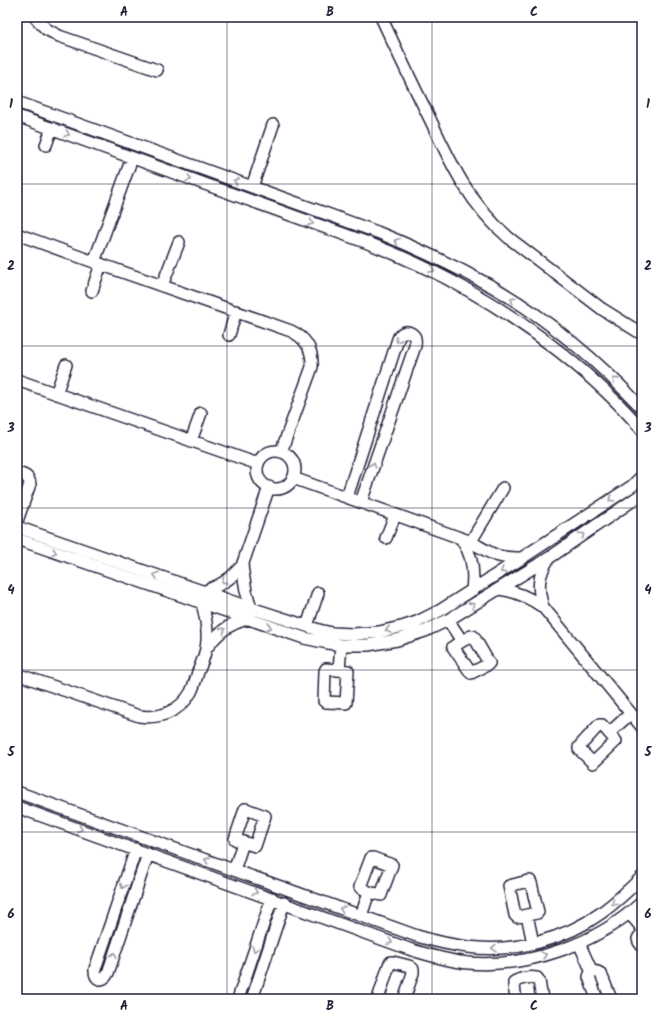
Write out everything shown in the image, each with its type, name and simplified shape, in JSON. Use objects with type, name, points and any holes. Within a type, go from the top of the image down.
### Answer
[{"type":"street","points":[[35,17],[46,29],[59,36],[157,70]]},
{"type":"street","points":[[381,17],[451,164],[470,195],[496,228],[602,309],[642,334]]},
{"type":"street","points":[[17,102],[377,232],[439,259],[494,288],[562,334],[608,374],[642,408]]},
{"type":"street","points":[[17,116],[398,254],[447,278],[480,296],[532,330],[614,398],[642,430]]},
{"type":"street","points":[[252,187],[273,125]]},
{"type":"street","points":[[46,145],[52,128]]},
{"type":"street","points":[[92,290],[98,263],[132,158]]},
{"type":"street","points":[[275,210],[280,197]]},
{"type":"street","points":[[17,234],[297,334],[306,342],[312,354],[312,367],[281,452]]},
{"type":"street","points":[[162,286],[179,242]]},
{"type":"street","points":[[229,335],[236,311]]},
{"type":"street","points":[[347,497],[398,339],[400,335],[405,332],[410,333],[416,340],[415,346],[361,502]]},
{"type":"street","points":[[56,394],[66,365]]},
{"type":"street","points":[[17,380],[258,464]]},
{"type":"street","points":[[192,441],[201,413]]},
{"type":"street","points":[[272,452],[281,452],[292,460],[295,469],[293,478],[287,485],[278,489],[265,485],[259,478],[258,464],[267,454],[272,452]]},
{"type":"street","points":[[17,473],[28,477],[30,484],[17,521]]},
{"type":"street","points":[[17,527],[203,592],[307,626],[332,633],[368,634],[392,630],[429,616],[522,558],[632,486],[642,476]]},
{"type":"street","points":[[293,478],[459,538],[469,545],[497,556],[505,558],[522,558]]},
{"type":"street","points":[[17,539],[304,638],[341,645],[368,645],[397,640],[425,631],[448,620],[549,558],[640,495],[632,486]]},
{"type":"street","points":[[251,608],[244,582],[242,566],[269,487]]},
{"type":"street","points":[[472,590],[472,563],[469,545],[503,488]]},
{"type":"street","points":[[386,538],[395,515]]},
{"type":"street","points":[[543,607],[539,590],[540,581],[549,558]]},
{"type":"street","points":[[203,592],[224,582],[242,566]]},
{"type":"street","points":[[167,591],[171,580]]},
{"type":"street","points":[[499,588],[522,594],[543,607],[642,727]]},
{"type":"street","points":[[307,626],[318,593]]},
{"type":"street","points":[[17,674],[138,716],[159,716],[178,708],[188,698],[194,685],[206,649],[207,631],[205,612],[202,603]]},
{"type":"street","points":[[206,649],[214,638],[223,630],[231,625],[247,619]]},
{"type":"street","points":[[448,620],[462,641]]},
{"type":"street","points":[[339,670],[341,645]]},
{"type":"street","points":[[610,733],[630,714]]},
{"type":"street","points":[[17,792],[417,936],[448,945],[469,948],[512,947],[558,936],[582,925],[600,914],[642,877]]},
{"type":"street","points":[[17,806],[409,949],[436,957],[467,963],[501,963],[524,960],[550,954],[579,943],[609,927],[642,902]]},
{"type":"street","points":[[57,821],[62,807]]},
{"type":"street","points":[[234,870],[243,842]]},
{"type":"street","points":[[136,849],[95,969],[96,977],[99,979],[106,977],[148,854]]},
{"type":"street","points":[[361,916],[369,892]]},
{"type":"street","points":[[238,999],[272,898]]},
{"type":"street","points":[[252,999],[284,903]]},
{"type":"street","points":[[629,913],[642,928]]},
{"type":"street","points":[[527,915],[533,943]]},
{"type":"street","points":[[582,925],[589,938]]},
{"type":"street","points":[[109,927],[122,931]]},
{"type":"street","points":[[642,934],[638,939],[642,946]]},
{"type":"street","points":[[579,943],[592,972]]},
{"type":"street","points":[[404,965],[409,949]]},
{"type":"street","points":[[524,960],[526,978]]},
{"type":"street","points":[[381,999],[379,996],[390,963],[393,962],[412,968],[413,971],[404,999]]},
{"type":"street","points":[[247,972],[259,976]]},
{"type":"street","points":[[592,972],[589,977],[597,999]]},
{"type":"street","points":[[592,972],[598,972],[600,974],[611,999]]},
{"type":"street","points":[[516,999],[514,982],[526,978],[537,978],[539,981],[542,999]]}]
